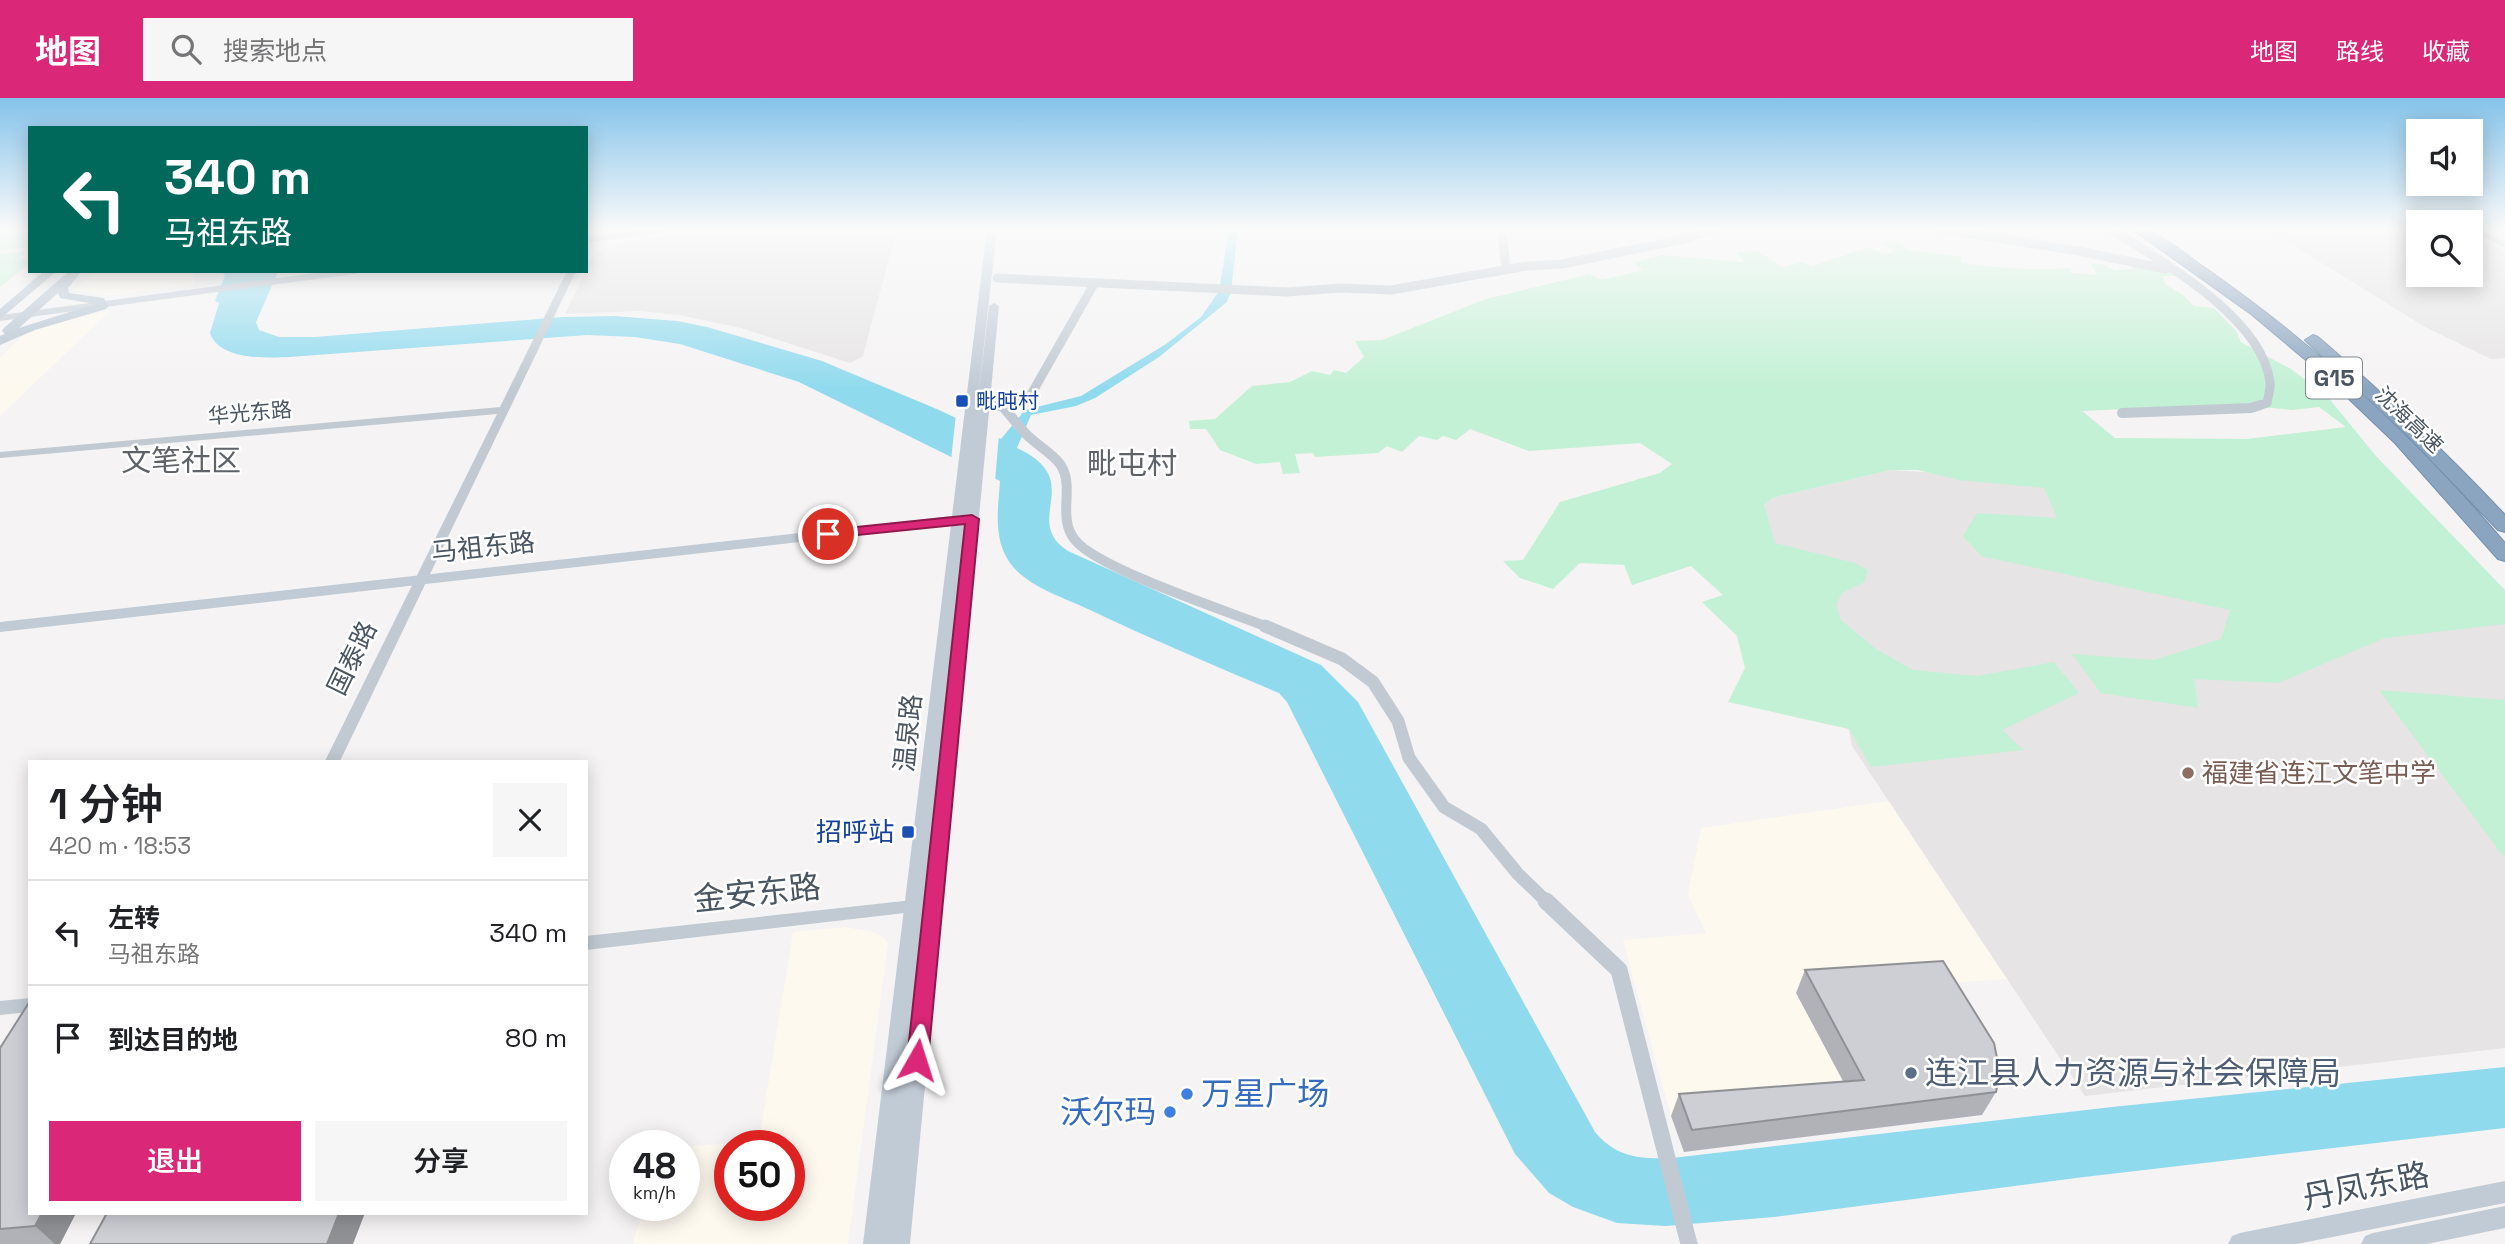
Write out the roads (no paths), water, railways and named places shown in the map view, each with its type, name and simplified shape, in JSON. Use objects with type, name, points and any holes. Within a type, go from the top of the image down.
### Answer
[{"type":"highway","name":"沈海高速","points":[[2219,282],[2283,332],[2369,409],[2433,472],[2505,555]]},
{"type":"highway","name":"沈海高速","points":[[2238,282],[2304,333],[2394,411],[2458,474],[2505,526]]},
{"type":"main road","points":[[0,300],[32,282]]},
{"type":"main road","points":[[0,315],[38,282]]},
{"type":"main road","points":[[0,339],[63,282]]},
{"type":"main road","points":[[66,282],[62,288],[64,295],[103,304]]},
{"type":"main road","points":[[0,315],[259,282]]},
{"type":"main road","name":"温泉路","points":[[979,416],[988,282]]},
{"type":"main road","name":"温泉路","points":[[898,1244],[924,905],[970,474],[996,282]]},
{"type":"main road","points":[[0,339],[103,304]]},
{"type":"main road","name":"马祖东路","points":[[0,627],[965,520]]},
{"type":"main road","name":"温泉路","points":[[875,1244],[924,905]]},
{"type":"main road","name":"丹凤东路","points":[[2240,1244],[2505,1192]]},
{"type":"main road","name":"丹凤东路","points":[[2373,1244],[2505,1217]]},
{"type":"street","name":"国泰路","points":[[332,760],[567,282]]},
{"type":"street","points":[[1069,282],[1239,290],[1391,290],[1434,282]]},
{"type":"street","points":[[2122,413],[2251,408],[2267,402],[2270,381],[2255,342],[2239,323],[2189,282]]},
{"type":"street","points":[[979,416],[1025,402],[1029,398],[1094,284]]},
{"type":"street","points":[[1003,407],[1027,435],[1060,464],[1065,473],[1066,527],[1077,543],[1101,559],[1150,581],[1314,645],[1342,659],[1373,682],[1398,721],[1409,758],[1444,807],[1481,829],[1518,874],[1619,970],[1687,1237]]},
{"type":"street","name":"华光东路","points":[[0,455],[502,410]]},
{"type":"street","name":"金安东路","points":[[588,943],[924,905]]},
{"type":"street","points":[[0,1008],[28,1005]]},
{"type":"water","points":[[222,282],[273,282],[256,322],[259,330],[279,337],[315,337],[563,317],[615,316],[677,321],[707,327],[822,361],[1001,439],[1025,410],[1081,396],[1166,344],[1201,317],[1219,291],[1220,282],[1232,282],[1227,302],[1159,357],[1095,398],[1076,406],[1031,415],[1017,448],[1038,461],[1048,474],[1052,487],[1050,526],[1055,539],[1068,551],[1321,665],[1358,702],[1595,1132],[1612,1147],[1639,1157],[1672,1158],[2112,1107],[2505,1067],[2505,1128],[2084,1177],[1774,1217],[1666,1226],[1617,1223],[1573,1207],[1549,1193],[1515,1154],[1287,702],[1279,693],[1049,592],[1021,575],[1007,558],[999,537],[1000,481],[799,382],[680,344],[635,337],[587,335],[268,357],[233,353],[215,342],[210,333],[219,303],[215,301]]},
{"type":"place","name":"毗旽村","points":[[962,401]]},
{"type":"place","name":"福建省连江文笔中学","points":[[2188,773]]},
{"type":"place","name":"招呼站","points":[[908,832]]},
{"type":"place","name":"连江县人力资源与社会保障局","points":[[1911,1073]]},
{"type":"place","name":"万星广场","points":[[1187,1094]]},
{"type":"place","name":"沃尔玛","points":[[1170,1112]]},
{"type":"district","name":"文笔社区","points":[[181,461]]},
{"type":"district","name":"毗屯村","points":[[1132,464]]}]
